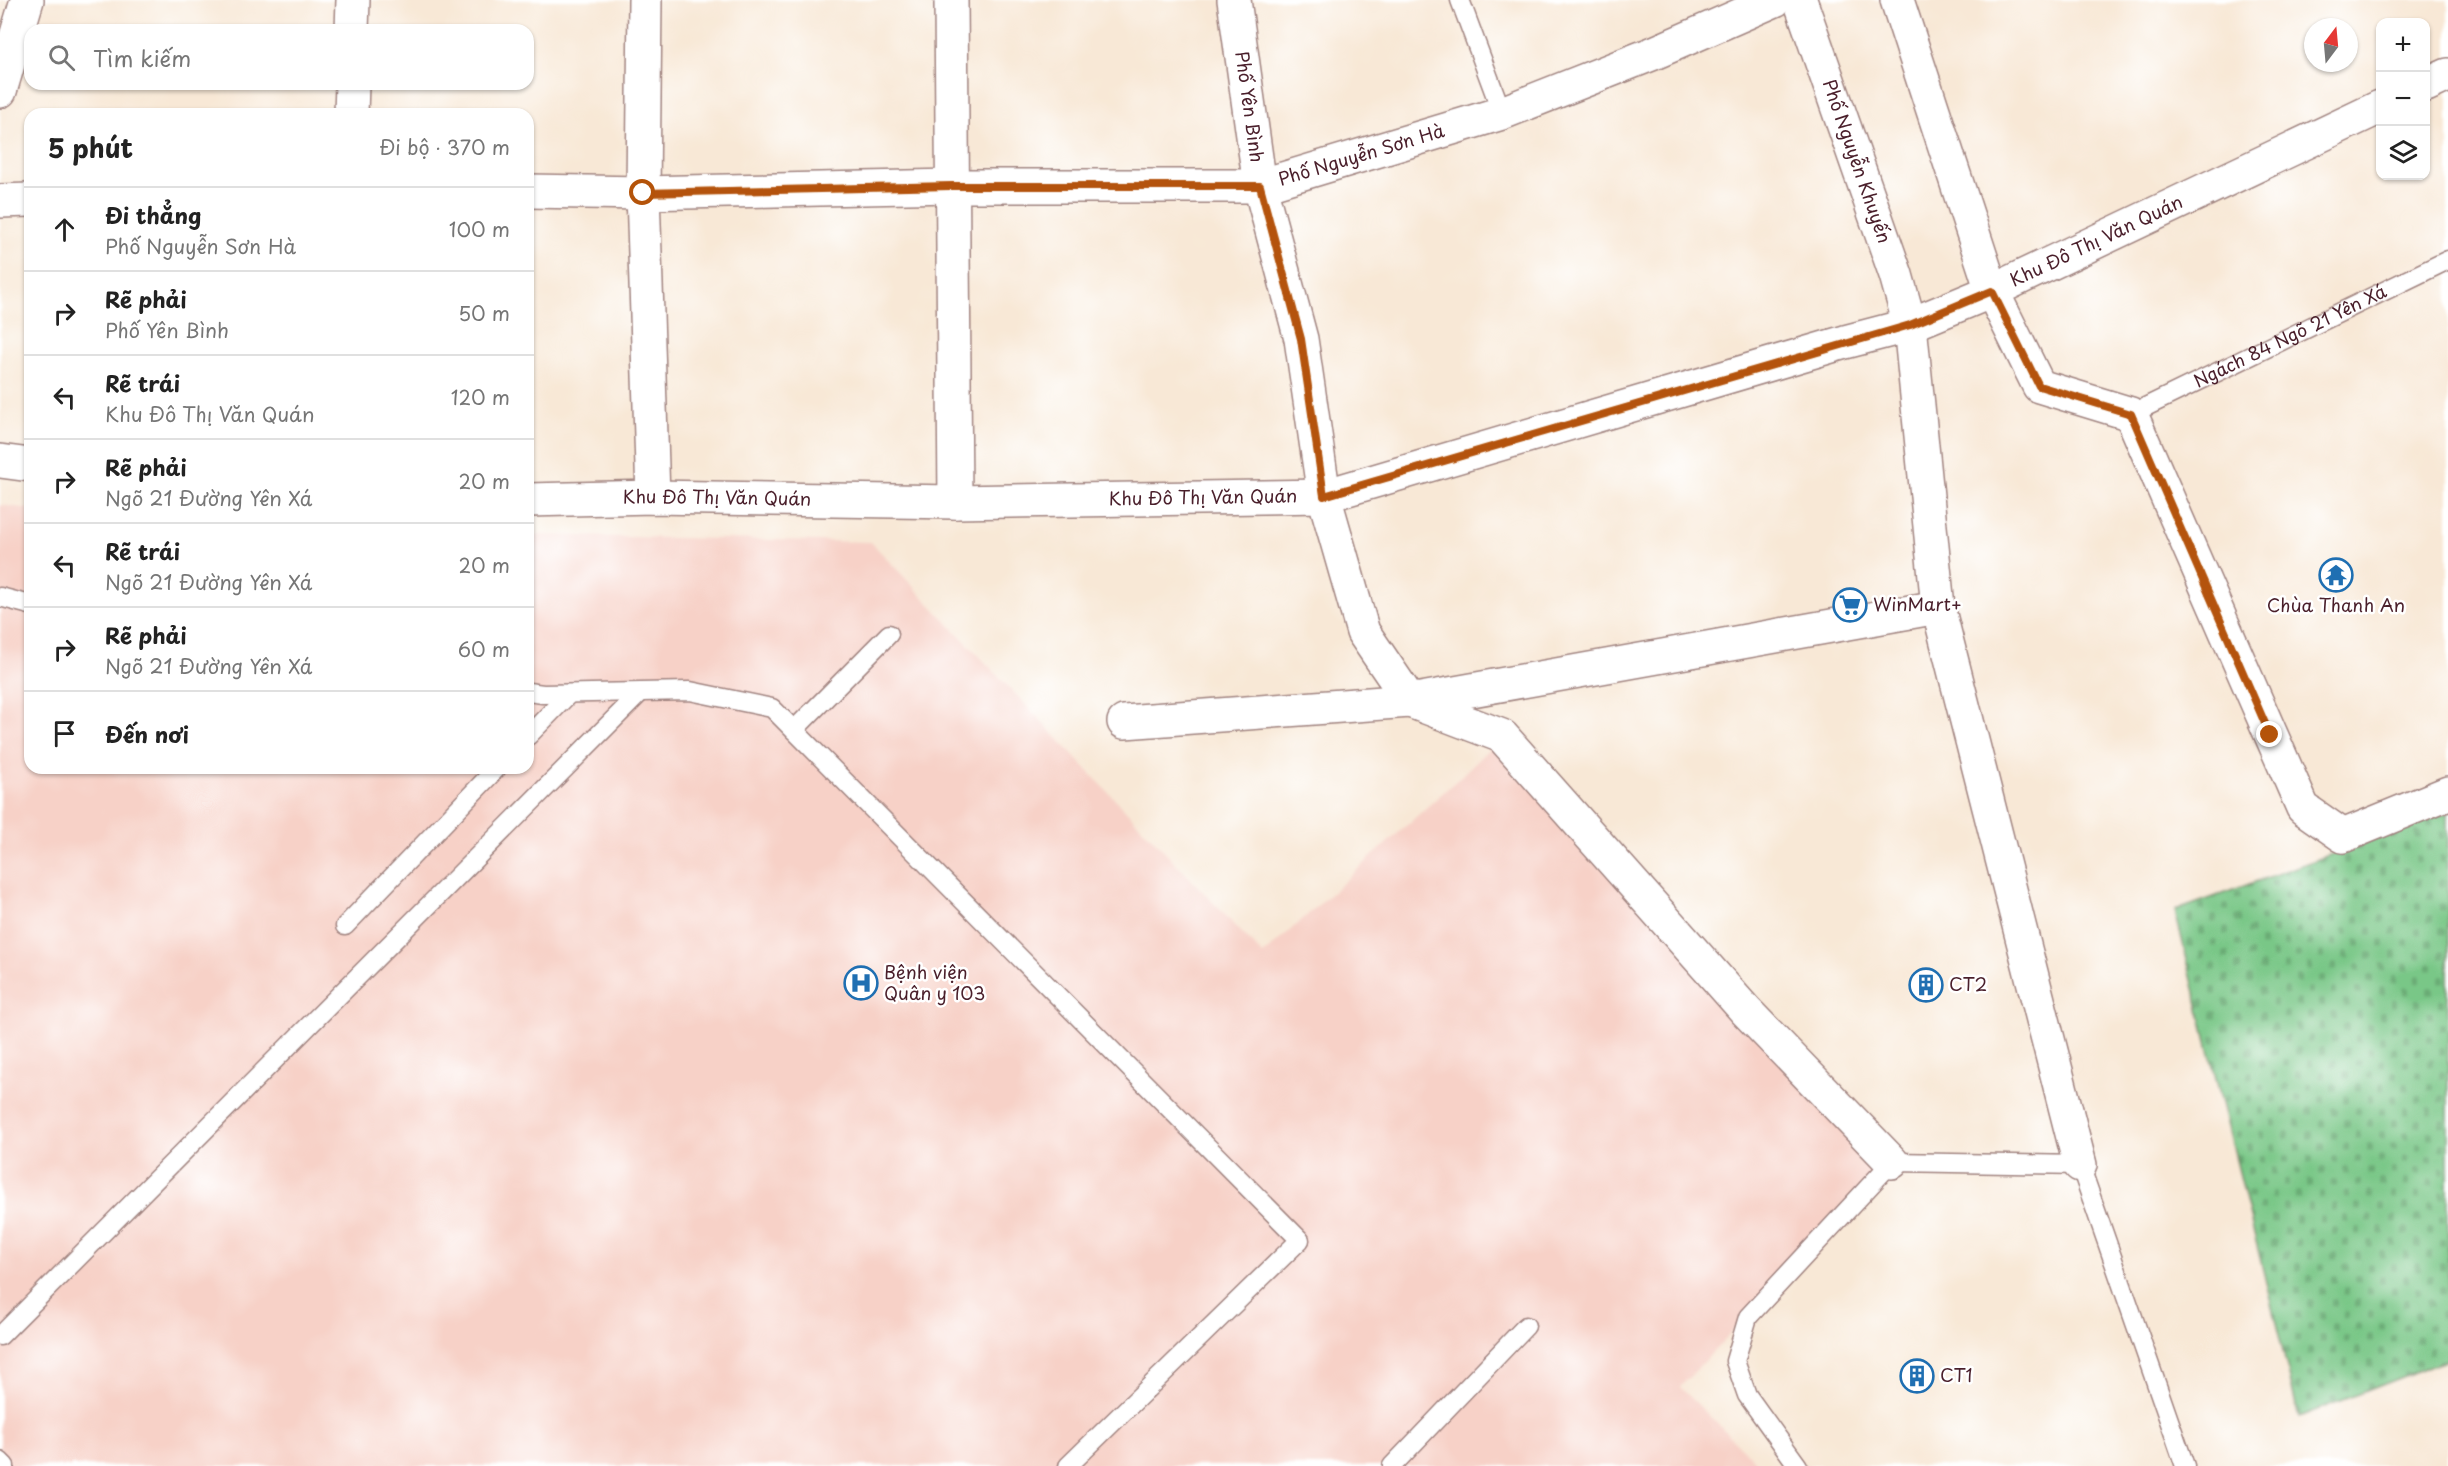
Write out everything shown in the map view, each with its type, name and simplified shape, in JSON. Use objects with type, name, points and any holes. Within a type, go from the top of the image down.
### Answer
[{"type":"street","points":[[0,91],[27,0]]},
{"type":"street","points":[[352,24],[353,0]]},
{"type":"street","points":[[645,0],[643,193],[653,497]]},
{"type":"street","points":[[951,0],[955,502]]},
{"type":"street","name":"Phố Yên Bình","points":[[1234,0],[1260,186],[1301,339],[1324,496],[1363,632],[1410,701]]},
{"type":"street","name":"Phố Nguyễn Sơn Hà","points":[[534,191],[643,193],[951,186],[1260,186],[1502,113],[1654,53],[1775,0]]},
{"type":"street","name":"Phố Nguyễn Khuyến","points":[[1800,0],[1896,275],[1910,325],[1938,607],[2080,1165]]},
{"type":"street","points":[[1897,0],[1992,291],[2039,386],[2131,414],[2302,808],[2343,836],[2448,793]]},
{"type":"street","points":[[2430,84],[2448,75]]},
{"type":"street","points":[[351,108],[352,90]]},
{"type":"street","name":"Khu Đô Thị Văn Quán","points":[[534,500],[653,497],[955,502],[1324,496],[1910,325],[1992,291],[2376,109]]},
{"type":"street","points":[[0,201],[24,200]]},
{"type":"street","points":[[0,461],[24,464]]},
{"type":"street","points":[[1124,722],[1410,701],[1938,607]]},
{"type":"street","points":[[1410,701],[1502,736],[1746,1011],[1892,1162]]},
{"type":"lane","points":[[1460,0],[1502,113]]},
{"type":"lane","name":"Ngách 84 Ngõ 21 Yên Xá","points":[[2131,414],[2448,260]]},
{"type":"lane","points":[[0,597],[24,603]]},
{"type":"lane","points":[[794,730],[889,634]]},
{"type":"lane","points":[[534,692],[568,694],[690,691],[772,708],[1300,1240],[1068,1466]]},
{"type":"lane","points":[[0,1336],[640,693]]},
{"type":"lane","points":[[534,730],[568,694]]},
{"type":"lane","points":[[345,926],[491,774]]},
{"type":"lane","points":[[1798,1466],[1748,1395],[1735,1361],[1748,1317],[1892,1162],[2080,1165],[2186,1466]]},
{"type":"lane","points":[[1392,1466],[1526,1326]]},
{"type":"lane","points":[[0,1461],[4,1466]]},
{"type":"shaded area","name":"Bệnh viện Quân y 103","points":[[0,505],[24,508],[24,774],[534,774],[534,535],[871,542],[1263,955],[1458,779],[1502,736],[1892,1162],[1680,1387],[1760,1466],[0,1466]]},
{"type":"green space","points":[[2448,812],[2448,1359],[2299,1417],[2175,911]]},
{"type":"place","name":"Chùa Thanh An","points":[[2336,575]]},
{"type":"place","name":"WinMart+","points":[[1850,605]]},
{"type":"place","name":"Bệnh viện Quân y 103","points":[[861,983]]},
{"type":"place","name":"CT2","points":[[1926,985]]},
{"type":"place","name":"CT1","points":[[1917,1376]]},
{"type":"route","points":[[643,193],[951,186],[1260,186],[1301,339],[1324,496],[1845,342],[1910,325],[1992,291],[2039,386],[2131,414],[2270,735]]}]
